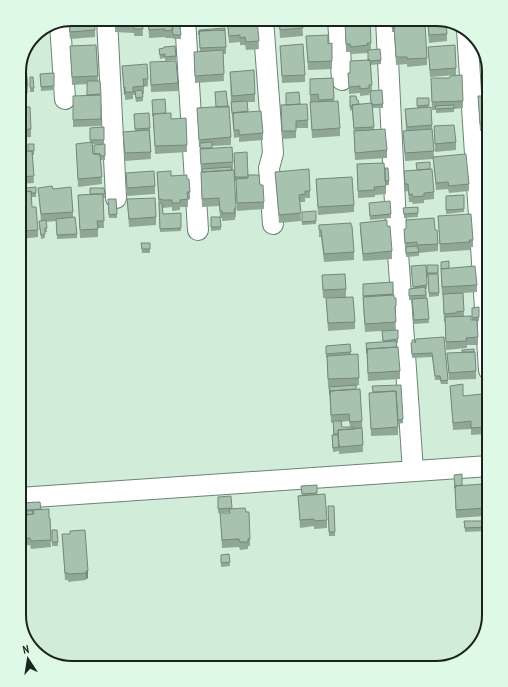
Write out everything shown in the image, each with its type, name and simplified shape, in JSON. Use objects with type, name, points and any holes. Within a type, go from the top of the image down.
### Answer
[{"type":"street","points":[[106,26],[116,198]]},
{"type":"street","points":[[185,26],[198,230]]},
{"type":"street","points":[[264,26],[273,153],[269,168],[274,224]]},
{"type":"street","points":[[338,26],[342,80]]},
{"type":"street","points":[[386,26],[396,224],[413,471]]},
{"type":"street","points":[[60,28],[65,98]]},
{"type":"street","points":[[468,38],[482,262]]},
{"type":"street","points":[[26,498],[482,466]]},
{"type":"building","points":[[70,26],[95,26],[95,30],[70,32]]},
{"type":"building","points":[[134,26],[143,26],[143,29],[134,29]]},
{"type":"building","points":[[149,26],[172,26],[173,30],[165,31],[165,29],[149,30]]},
{"type":"building","points":[[172,26],[180,26],[181,35],[173,35]]},
{"type":"building","points":[[228,26],[258,26],[259,41],[246,42],[245,37],[240,38],[240,35],[229,36]]},
{"type":"building","points":[[280,26],[303,26],[303,28],[280,30]]},
{"type":"building","points":[[345,26],[370,26],[371,43],[367,43],[368,45],[351,47],[350,44],[346,44]]},
{"type":"building","points":[[394,26],[425,26],[427,58],[407,59],[407,57],[396,57]]},
{"type":"building","points":[[428,26],[446,27],[447,34],[429,35]]},
{"type":"building","points":[[225,28],[225,30],[199,30]]},
{"type":"building","points":[[225,30],[226,47],[200,48],[199,31]]},
{"type":"building","points":[[328,35],[328,44],[332,43],[332,61],[308,62],[306,36]]},
{"type":"building","points":[[303,44],[305,75],[282,76],[280,46]]},
{"type":"building","points":[[96,45],[98,76],[72,77],[70,46]]},
{"type":"building","points":[[455,45],[456,68],[430,70],[428,47]]},
{"type":"building","points":[[175,46],[176,56],[165,57],[165,54],[160,55],[159,49]]},
{"type":"building","points":[[380,49],[381,60],[368,60],[368,50]]},
{"type":"building","points":[[223,50],[224,74],[195,76],[194,52]]},
{"type":"building","points":[[370,60],[372,85],[369,85],[369,88],[360,89],[360,86],[349,87],[348,73],[350,73],[350,61]]},
{"type":"building","points":[[176,61],[178,83],[151,85],[150,62]]},
{"type":"building","points":[[147,64],[148,79],[143,79],[144,86],[133,87],[133,92],[125,92],[122,66]]},
{"type":"building","points":[[26,69],[28,86],[26,86]]},
{"type":"building","points":[[254,70],[255,94],[232,96],[230,72]]},
{"type":"building","points":[[54,73],[54,86],[41,87],[40,74]]},
{"type":"building","points":[[462,75],[463,101],[432,102],[431,78],[450,78],[450,76]]},
{"type":"building","points":[[30,77],[33,77],[34,88],[30,88]]},
{"type":"building","points":[[333,78],[334,99],[319,100],[318,94],[310,95],[310,79]]},
{"type":"building","points":[[87,81],[100,81],[101,94],[87,95]]},
{"type":"building","points":[[142,90],[143,97],[136,98],[135,91]]},
{"type":"building","points":[[382,90],[383,104],[372,105],[370,91]]},
{"type":"building","points":[[226,91],[228,107],[216,107],[215,92]]},
{"type":"building","points":[[299,92],[300,104],[286,105],[286,93]]},
{"type":"building","points":[[101,95],[101,119],[73,120],[73,96]]},
{"type":"building","points":[[350,96],[356,96],[359,104],[352,105],[352,107],[350,107]]},
{"type":"building","points":[[478,96],[482,96],[482,124],[480,124]]},
{"type":"building","points":[[417,98],[429,98],[429,105],[417,106]]},
{"type":"building","points":[[165,99],[166,113],[153,114],[153,116],[152,100]]},
{"type":"building","points":[[247,101],[248,111],[232,113],[231,102]]},
{"type":"building","points":[[338,101],[340,128],[312,130],[310,102]]},
{"type":"building","points":[[372,103],[374,127],[354,128],[352,105]]},
{"type":"building","points":[[307,104],[308,120],[296,121],[296,131],[282,131],[281,105]]},
{"type":"building","points":[[454,105],[454,108],[436,109],[435,106]]},
{"type":"building","points":[[229,106],[231,137],[199,140],[197,108]]},
{"type":"building","points":[[26,107],[30,107],[31,129],[26,129]]},
{"type":"building","points":[[431,107],[432,125],[407,127],[405,109]]},
{"type":"building","points":[[261,111],[263,133],[239,135],[239,130],[234,130],[233,113]]},
{"type":"building","points":[[149,113],[150,128],[135,129],[134,114]]},
{"type":"building","points":[[171,113],[171,119],[186,118],[187,145],[155,146],[153,114]]},
{"type":"building","points":[[454,125],[456,142],[435,144],[434,126]]},
{"type":"building","points":[[104,127],[104,140],[90,140],[90,128]]},
{"type":"building","points":[[385,129],[387,150],[355,153],[354,131]]},
{"type":"building","points":[[432,129],[434,151],[405,153],[403,131]]},
{"type":"building","points":[[149,130],[151,152],[125,153],[123,132]]},
{"type":"building","points":[[92,142],[93,154],[100,154],[102,177],[78,179],[76,144]]},
{"type":"building","points":[[212,142],[212,148],[200,148],[200,143]]},
{"type":"building","points":[[28,144],[34,144],[34,151],[28,151]]},
{"type":"building","points":[[105,144],[105,156],[94,154],[94,145]]},
{"type":"building","points":[[232,147],[233,162],[201,164],[200,149]]},
{"type":"building","points":[[26,151],[32,151],[34,176],[26,177]]},
{"type":"building","points":[[247,152],[248,177],[235,177],[234,153]]},
{"type":"building","points":[[466,154],[469,184],[449,186],[448,182],[436,183],[433,157]]},
{"type":"building","points":[[430,162],[430,169],[417,170],[416,163]]},
{"type":"building","points":[[384,163],[386,186],[374,187],[375,190],[358,191],[357,164]]},
{"type":"building","points":[[231,167],[232,170],[202,172],[202,169]]},
{"type":"building","points":[[385,168],[388,168],[389,181],[385,181]]},
{"type":"building","points":[[309,169],[310,191],[305,191],[305,194],[299,195],[301,213],[279,215],[275,172]]},
{"type":"building","points":[[432,169],[434,192],[424,193],[424,196],[413,197],[412,194],[409,195],[408,184],[405,184],[404,171]]},
{"type":"building","points":[[234,170],[235,213],[222,213],[222,211],[220,211],[219,198],[202,199],[201,172]]},
{"type":"building","points":[[154,171],[155,186],[127,188],[126,173]]},
{"type":"building","points":[[171,171],[171,176],[187,175],[187,179],[189,179],[190,192],[187,192],[188,199],[180,200],[180,203],[172,203],[172,200],[159,200],[157,172]]},
{"type":"building","points":[[248,175],[259,175],[260,185],[263,185],[264,202],[237,203],[236,179],[248,178]]},
{"type":"building","points":[[352,177],[354,205],[318,207],[316,179]]},
{"type":"building","points":[[52,186],[53,189],[71,187],[73,212],[41,214],[38,188]]},
{"type":"building","points":[[36,187],[36,193],[31,193],[31,191],[26,192],[26,188]]},
{"type":"building","points":[[90,188],[104,188],[105,194],[90,194]]},
{"type":"building","points":[[26,191],[31,191],[32,207],[36,207],[38,230],[26,231]]},
{"type":"building","points":[[103,194],[104,221],[97,221],[98,229],[80,230],[78,195]]},
{"type":"building","points":[[464,195],[464,209],[446,210],[446,196]]},
{"type":"building","points":[[155,198],[156,217],[129,219],[127,199]]},
{"type":"building","points":[[108,199],[116,199],[117,214],[109,215]]},
{"type":"building","points":[[390,201],[391,214],[370,216],[369,203]]},
{"type":"building","points":[[159,203],[162,203],[163,214],[181,213],[181,228],[160,229]]},
{"type":"building","points":[[418,207],[418,213],[404,214],[403,208]]},
{"type":"building","points":[[316,211],[316,221],[302,222],[302,212]]},
{"type":"building","points":[[471,214],[473,240],[469,240],[470,242],[440,244],[438,216]]},
{"type":"building","points":[[75,217],[77,234],[57,235],[56,219]]},
{"type":"building","points":[[211,217],[220,217],[221,227],[211,227]]},
{"type":"building","points":[[434,218],[438,244],[417,245],[417,242],[405,243],[404,229],[406,229],[406,220]]},
{"type":"building","points":[[46,220],[47,228],[45,228],[45,234],[41,235],[39,221]]},
{"type":"building","points":[[387,220],[387,226],[390,226],[392,251],[363,254],[360,223]]},
{"type":"building","points":[[351,223],[354,252],[324,254],[319,225]]},
{"type":"building","points":[[141,243],[150,243],[150,249],[142,249]]},
{"type":"building","points":[[417,246],[419,252],[406,253],[406,247]]},
{"type":"building","points":[[449,261],[449,268],[441,269],[441,262]]},
{"type":"building","points":[[426,265],[427,285],[413,287],[411,266]]},
{"type":"building","points":[[427,265],[438,265],[438,273],[427,273]]},
{"type":"building","points":[[475,266],[477,285],[442,287],[441,269]]},
{"type":"building","points":[[345,274],[346,289],[323,290],[322,275]]},
{"type":"building","points":[[428,274],[438,274],[439,293],[429,293]]},
{"type":"building","points":[[393,282],[393,294],[363,296],[363,284]]},
{"type":"building","points":[[425,287],[426,295],[409,296],[409,289]]},
{"type":"building","points":[[463,293],[464,311],[444,314],[443,294]]},
{"type":"building","points":[[394,295],[394,298],[396,298],[396,322],[365,324],[363,297]]},
{"type":"building","points":[[353,297],[355,322],[328,323],[326,298]]},
{"type":"building","points":[[427,298],[429,319],[414,320],[412,299]]},
{"type":"building","points":[[479,307],[479,317],[472,318],[472,308]]},
{"type":"building","points":[[471,316],[471,320],[477,320],[478,337],[466,338],[467,341],[446,342],[445,317]]},
{"type":"building","points":[[398,330],[398,339],[383,341],[382,331]]},
{"type":"building","points":[[444,337],[448,380],[441,381],[440,376],[435,376],[432,353],[412,354],[411,343],[412,340],[415,340],[415,343],[416,339]]},
{"type":"building","points":[[396,341],[397,347],[367,349],[367,353],[366,343]]},
{"type":"building","points":[[350,344],[351,352],[326,354],[326,346]]},
{"type":"building","points":[[398,347],[400,371],[368,373],[367,349]]},
{"type":"building","points":[[474,349],[474,352],[462,352],[462,350]]},
{"type":"building","points":[[475,352],[476,371],[449,373],[447,353]]},
{"type":"building","points":[[358,354],[359,378],[328,379],[327,356]]},
{"type":"building","points":[[463,384],[463,396],[482,394],[482,427],[471,428],[471,421],[453,423],[450,386]]},
{"type":"building","points":[[356,385],[356,389],[330,391],[330,395],[329,387]]},
{"type":"building","points":[[401,385],[403,419],[398,420],[396,391],[373,392],[372,386]]},
{"type":"building","points":[[360,389],[362,421],[350,422],[349,414],[331,415],[330,391]]},
{"type":"building","points":[[396,391],[398,427],[371,429],[369,393]]},
{"type":"building","points":[[333,421],[341,421],[342,427],[354,427],[355,429],[338,430],[338,434],[334,434]]},
{"type":"building","points":[[362,428],[363,445],[339,447],[338,430]]},
{"type":"building","points":[[332,435],[338,435],[339,447],[333,448]]},
{"type":"building","points":[[462,474],[462,485],[455,486],[455,488],[454,475]]},
{"type":"building","points":[[482,484],[482,508],[456,510],[455,486]]},
{"type":"building","points":[[317,485],[317,493],[302,494],[301,486]]},
{"type":"building","points":[[325,494],[327,520],[300,520],[298,496]]},
{"type":"building","points":[[231,496],[232,508],[218,509],[218,497]]},
{"type":"building","points":[[40,502],[41,509],[26,510],[26,503]]},
{"type":"building","points":[[328,506],[334,506],[335,532],[329,532]]},
{"type":"building","points":[[245,508],[246,512],[249,512],[250,539],[248,539],[248,542],[240,542],[239,539],[222,540],[220,513],[230,513],[229,509]]},
{"type":"building","points":[[49,509],[51,540],[31,541],[30,538],[26,538],[26,515],[34,514],[33,510]]},
{"type":"building","points":[[27,511],[33,511],[33,514],[27,515]]},
{"type":"building","points":[[464,521],[482,521],[482,527],[465,528]]},
{"type":"building","points":[[52,530],[57,530],[58,542],[52,542]]},
{"type":"building","points":[[85,530],[88,571],[86,571],[86,573],[65,573],[62,534],[70,534],[70,531]]},
{"type":"building","points":[[229,554],[230,562],[221,563],[221,555]]}]
